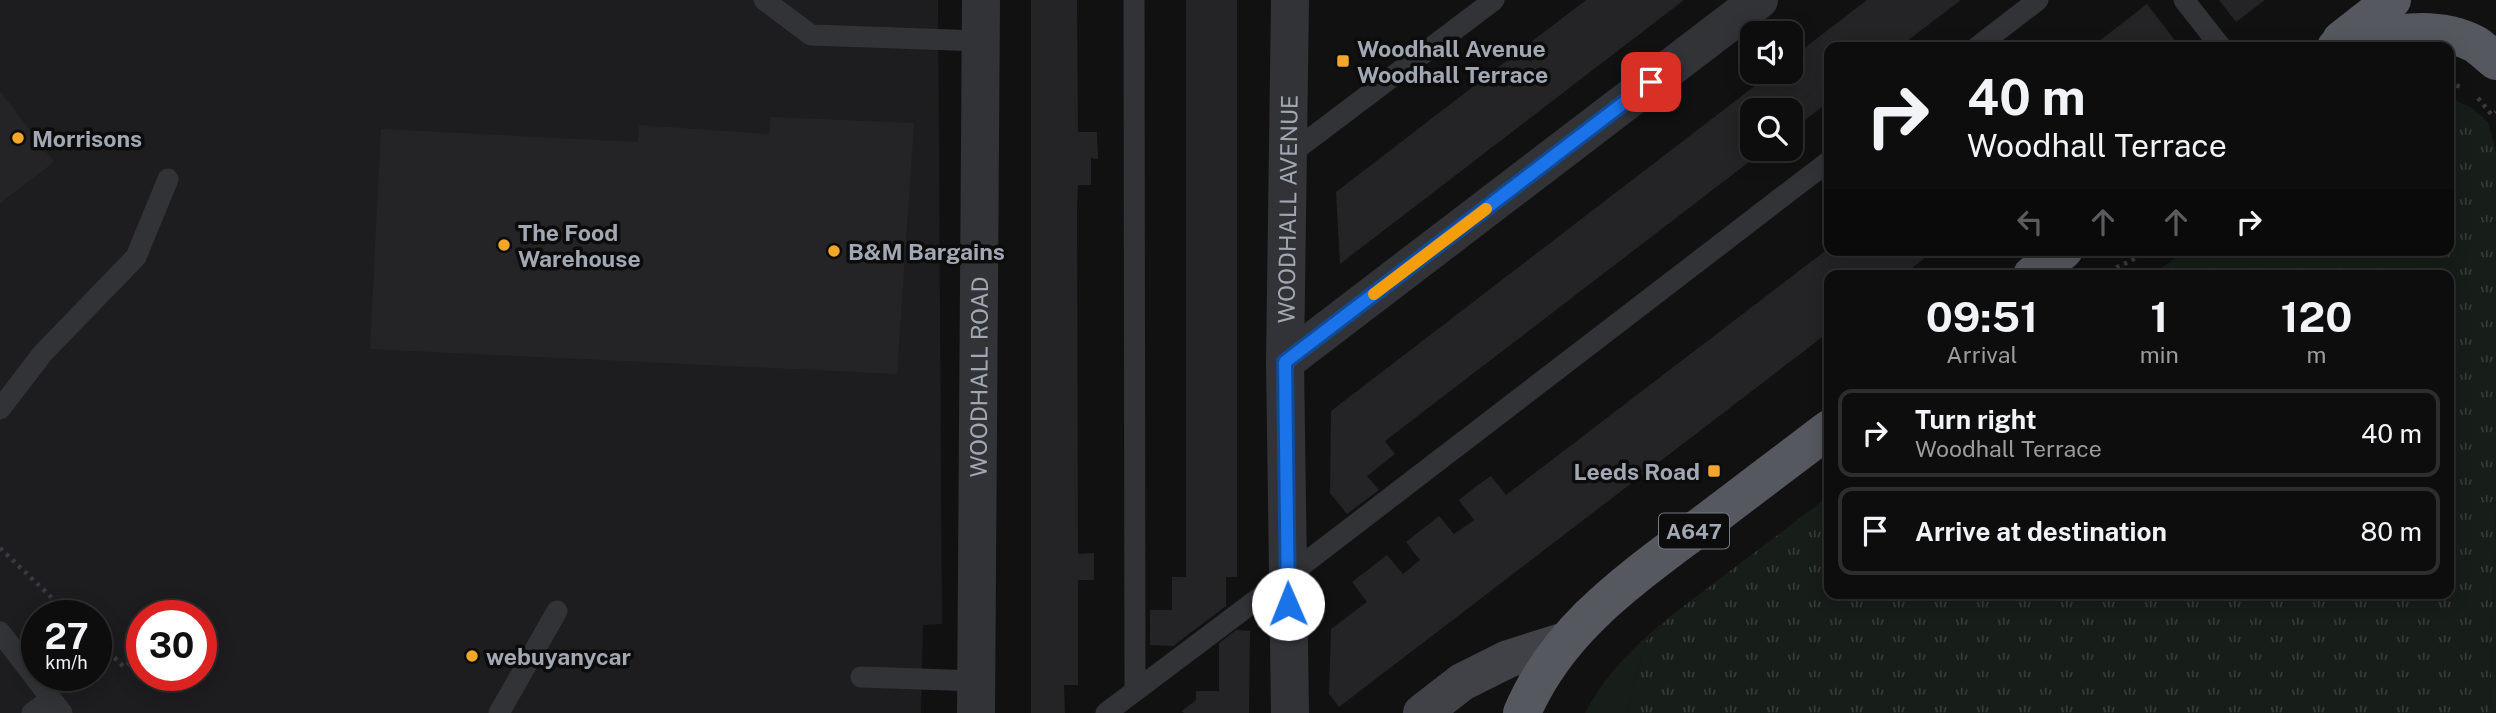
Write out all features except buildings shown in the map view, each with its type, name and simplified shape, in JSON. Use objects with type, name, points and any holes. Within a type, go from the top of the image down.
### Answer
[{"type":"highway","points":[[2339,42],[2392,0]]},
{"type":"highway","points":[[2355,42],[2417,31],[2451,35],[2476,44],[2496,61]]},
{"type":"highway","points":[[2038,270],[2056,256]]},
{"type":"highway","name":"A647","points":[[1522,713],[1533,688],[1565,641],[1600,606],[1646,567],[1824,433]]},
{"type":"main road","points":[[1422,713],[1462,682],[1508,659],[1565,641]]},
{"type":"street","name":"WOODHALL ROAD","points":[[977,697],[981,0]]},
{"type":"street","name":"WOODHALL AVENUE","points":[[1290,0],[1290,154],[1285,362],[1290,713]]},
{"type":"street","points":[[1285,362],[1759,0]]},
{"type":"lane","points":[[764,0],[811,35],[981,41]]},
{"type":"lane","points":[[1134,0],[1135,691]]},
{"type":"lane","points":[[1290,154],[1494,0]]},
{"type":"lane","points":[[1983,42],[2038,0]]},
{"type":"lane","points":[[2184,0],[2217,42]]},
{"type":"lane","points":[[1106,713],[1824,165]]},
{"type":"lane","points":[[0,409],[43,353],[136,257],[168,179]]},
{"type":"lane","points":[[499,713],[557,611]]},
{"type":"lane","points":[[0,632],[56,706],[32,713]]},
{"type":"lane","points":[[861,677],[977,697]]},
{"type":"path","points":[[2111,270],[2141,256]]},
{"type":"path","points":[[0,548],[54,600]]},
{"type":"path","points":[[112,655],[124,667],[126,666]]},
{"type":"shaded area","points":[[0,0],[938,0],[942,624],[923,625],[921,713],[0,713]]},
{"type":"green space","points":[[2454,100],[2472,108],[2488,122],[2496,152],[2496,510],[2490,713],[1626,713],[1646,641],[1672,615],[1824,500],[1824,599],[2454,599],[2454,270],[2156,270],[2177,256],[2454,256]]},
{"type":"green space","points":[[2496,510],[2496,713],[2490,713]]},
{"type":"green space","points":[[1672,615],[1646,641],[1626,713],[1585,713],[1593,698],[1623,660]]},
{"type":"slow traffic","points":[[1374,294],[1486,209]]},
{"type":"place","name":"Woodhall Avenue Woodhall Terrace","points":[[1343,61]]},
{"type":"place","name":"Morrisons","points":[[18,138]]},
{"type":"place","name":"The Food Warehouse","points":[[504,245]]},
{"type":"place","name":"B&M Bargains","points":[[834,251]]},
{"type":"place","name":"Leeds Road","points":[[1714,471]]},
{"type":"place","name":"webuyanycar","points":[[472,656]]},
{"type":"route","points":[[1288,604],[1285,362],[1651,82]]}]
